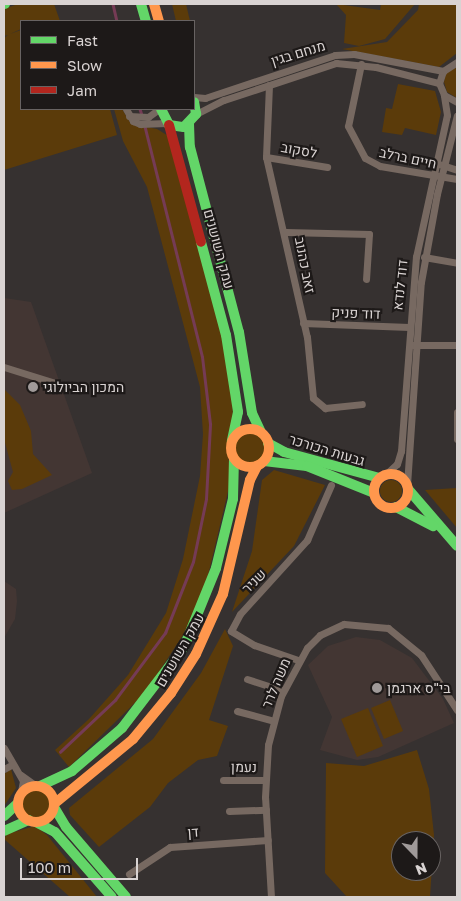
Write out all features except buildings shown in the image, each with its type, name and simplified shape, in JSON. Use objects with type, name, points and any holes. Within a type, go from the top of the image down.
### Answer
[{"type":"street","points":[[141,4],[146,20]]},
{"type":"street","points":[[154,4],[159,20]]},
{"type":"street","name":"מנחם בגין","points":[[195,97],[205,98],[335,55],[354,54],[445,68]]},
{"type":"street","points":[[439,83],[445,68],[457,60]]},
{"type":"street","name":"מנחם בגין","points":[[196,114],[327,64],[361,64],[439,83]]},
{"type":"street","name":"חיים ברלב","points":[[361,64],[348,126],[365,158],[380,166],[432,177],[457,179]]},
{"type":"street","name":"דוד לנדא","points":[[382,477],[399,459],[416,257],[447,115],[444,95],[439,83]]},
{"type":"street","name":"זאב כהנוב","points":[[268,85],[266,157],[286,232],[303,323],[313,398],[317,404],[334,408],[362,404]]},
{"type":"street","points":[[444,95],[457,102]]},
{"type":"street","points":[[127,112],[140,121],[168,124],[179,128],[189,124],[196,114],[195,108]]},
{"type":"street","points":[[148,121],[159,110]]},
{"type":"street","name":"עמק השושנים","points":[[161,110],[168,124],[226,334],[238,412],[232,441]]},
{"type":"street","name":"דוד לנדא","points":[[407,487],[424,258],[440,178],[457,115]]},
{"type":"street","name":"עמק השושנים","points":[[189,124],[190,147],[239,332],[252,413],[261,432]]},
{"type":"street","name":"לסקוב","points":[[266,157],[327,168]]},
{"type":"street","name":"חיים ברלב","points":[[435,164],[444,163],[457,170]]},
{"type":"street","points":[[286,232],[368,234],[366,279]]},
{"type":"street","points":[[424,258],[457,263]]},
{"type":"street","name":"דוד פניק","points":[[303,323],[409,327]]},
{"type":"street","points":[[408,345],[457,346]]},
{"type":"street","points":[[4,367],[55,383]]},
{"type":"street","points":[[457,412],[457,439]]},
{"type":"street","points":[[244,430],[261,432],[268,443],[261,464],[244,467],[234,459],[232,441],[244,430]]},
{"type":"street","name":"גבעות הכורכר","points":[[268,443],[284,452],[382,477]]},
{"type":"street","name":"עמק השושנים","points":[[38,786],[72,771],[122,728],[159,684],[184,647],[216,568],[233,499],[234,459]]},
{"type":"street","name":"עמק השושנים","points":[[54,805],[133,738],[171,693],[196,654],[223,594],[250,480],[261,464]]},
{"type":"street","name":"גבעות הכורכר","points":[[261,464],[316,469],[374,493]]},
{"type":"street","points":[[444,533],[396,507],[380,504],[374,493],[382,477],[398,475],[444,533],[457,546]]},
{"type":"street","name":"שניר","points":[[298,660],[254,644],[231,630],[236,618],[307,540],[331,485]]},
{"type":"street","points":[[396,507],[404,502],[407,487]]},
{"type":"street","name":"משה לרר","points":[[271,897],[265,780],[274,721],[283,691],[298,660],[331,628],[355,623],[388,628],[421,655],[457,710]]},
{"type":"street","points":[[247,679],[283,691]]},
{"type":"street","points":[[237,711],[274,721]]},
{"type":"street","points":[[4,748],[20,775],[50,792],[54,805],[66,827],[126,897]]},
{"type":"street","points":[[4,769],[13,764]]},
{"type":"street","points":[[20,775],[19,799],[21,813],[32,821],[55,832],[112,897]]},
{"type":"street","name":"נעמן","points":[[223,780],[265,780]]},
{"type":"street","points":[[4,816],[19,799],[38,786]]},
{"type":"street","points":[[4,831],[47,818],[54,805]]},
{"type":"street","points":[[229,811],[266,810]]},
{"type":"street","name":"דן","points":[[128,874],[170,847],[268,840]]},
{"type":"shaded area","points":[[18,4],[54,4],[60,20],[20,20],[20,29],[10,34],[20,30],[20,110],[110,110],[117,135],[4,170],[4,38],[8,35],[4,36],[4,9]]},
{"type":"shaded area","points":[[172,4],[186,4],[190,20],[176,20]]},
{"type":"shaded area","points":[[336,4],[380,10],[381,4],[415,4],[385,39],[359,46],[344,43],[346,15]]},
{"type":"shaded area","points":[[419,4],[457,4],[457,53],[439,67],[342,49],[387,42],[418,10]]},
{"type":"shaded area","points":[[457,67],[457,98],[447,92],[444,82],[446,73]]},
{"type":"shaded area","points":[[398,84],[435,91],[441,112],[436,135],[405,128],[402,135],[382,132],[386,108],[392,109]]},
{"type":"shaded area","points":[[114,110],[123,110],[131,124],[157,129],[170,137],[227,352],[232,391],[233,419],[227,446],[231,479],[206,584],[187,629],[145,693],[69,767],[55,750],[89,719],[128,675],[166,613],[183,559],[200,476],[203,434],[200,387],[147,187],[123,141]]},
{"type":"shaded area","name":"המכון הביולוגי","points":[[4,298],[31,302],[92,473],[4,513]]},
{"type":"shaded area","points":[[4,389],[20,405],[31,431],[33,454],[52,475],[22,489],[12,490],[8,481],[13,472],[4,439]]},
{"type":"shaded area","points":[[250,431],[262,436],[267,448],[262,460],[250,465],[238,460],[233,448],[238,436]]},
{"type":"shaded area","points":[[274,470],[325,485],[294,546],[232,612],[252,551],[262,480]]},
{"type":"shaded area","points":[[391,480],[399,483],[402,491],[399,499],[391,502],[383,499],[380,491],[383,483]]},
{"type":"shaded area","points":[[457,488],[457,528],[425,490]]},
{"type":"shaded area","points":[[4,581],[16,589],[17,601],[15,619],[4,638]]},
{"type":"shaded area","points":[[225,629],[233,646],[209,720],[228,726],[217,756],[198,760],[168,783],[150,807],[99,847],[70,815],[69,808],[153,739],[201,673]]},
{"type":"shaded area","name":"בי\"ס ארגמן","points":[[356,637],[380,640],[412,658],[443,699],[454,723],[378,757],[357,760],[320,750],[332,717],[308,665],[328,646]]},
{"type":"shaded area","points":[[390,700],[403,731],[384,739],[371,708]]},
{"type":"shaded area","points":[[368,708],[383,746],[357,757],[341,719]]},
{"type":"shaded area","points":[[417,750],[429,789],[434,831],[391,831],[391,881],[431,881],[430,897],[347,897],[325,873],[326,763],[364,766]]},
{"type":"shaded area","points":[[11,769],[16,788],[4,806],[4,774]]},
{"type":"shaded area","points":[[36,790],[46,794],[50,804],[46,814],[36,818],[26,814],[22,804],[26,794]]},
{"type":"shaded area","points":[[35,826],[47,835],[97,897],[70,897],[4,839],[7,834]]},
{"type":"waterway","points":[[113,4],[117,20]]},
{"type":"waterway","points":[[140,110],[142,115]]},
{"type":"waterway","points":[[60,752],[115,700],[165,633],[193,562],[206,499],[210,424],[202,357],[144,125]]},
{"type":"traffic: fast","points":[[141,4],[146,20]]},
{"type":"traffic: fast","points":[[162,110],[169,125],[184,127],[196,114],[195,108]]},
{"type":"traffic: fast","points":[[189,124],[190,147],[239,332],[252,413],[261,432]]},
{"type":"traffic: fast","points":[[201,242],[226,335],[238,412],[232,441]]},
{"type":"traffic: fast","points":[[268,443],[284,452],[380,478]]},
{"type":"traffic: fast","points":[[40,786],[72,771],[122,728],[184,647],[216,568],[233,499],[234,459]]},
{"type":"traffic: fast","points":[[264,461],[307,466],[374,493]]},
{"type":"traffic: fast","points":[[408,489],[457,546]]},
{"type":"traffic: fast","points":[[396,507],[433,526]]},
{"type":"traffic: fast","points":[[4,816],[18,803]]},
{"type":"traffic: fast","points":[[54,807],[66,827],[126,897]]},
{"type":"traffic: fast","points":[[4,831],[29,820]]},
{"type":"traffic: fast","points":[[36,822],[55,832],[112,897]]},
{"type":"traffic: slow","points":[[154,4],[159,20]]},
{"type":"traffic: slow","points":[[250,429],[264,434],[269,448],[264,462],[250,467],[236,462],[231,448],[236,434],[250,429]]},
{"type":"traffic: slow","points":[[54,804],[133,739],[171,693],[196,654],[223,594],[250,480],[257,466]]},
{"type":"traffic: slow","points":[[391,474],[403,479],[408,491],[403,503],[391,508],[379,503],[374,491],[379,479],[391,474]]},
{"type":"traffic: slow","points":[[36,786],[43,787],[49,791],[53,797],[54,804],[53,811],[49,817],[43,821],[36,822],[29,821],[23,817],[19,811],[18,804],[19,797],[23,791],[29,787],[36,786]]},
{"type":"traffic: jam","points":[[169,125],[201,242]]},
{"type":"place","name":"המכון הביולוגי","points":[[33,387]]},
{"type":"place","name":"בי\"ס ארגמן","points":[[377,688]]}]
